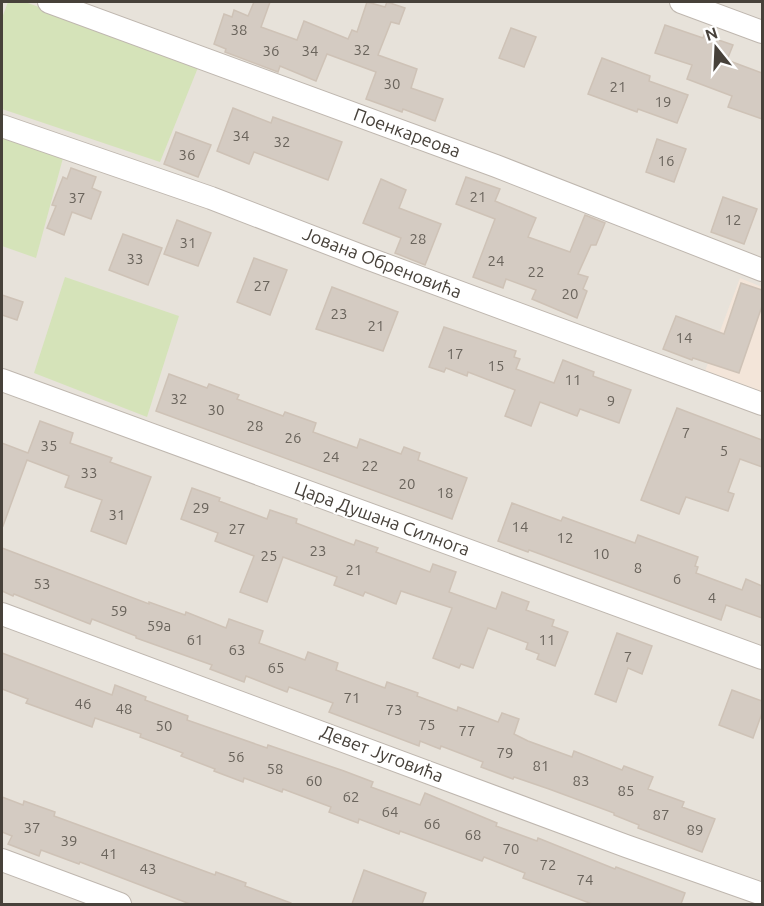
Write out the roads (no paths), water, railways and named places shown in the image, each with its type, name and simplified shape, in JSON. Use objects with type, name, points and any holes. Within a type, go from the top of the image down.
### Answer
[{"type":"street","name":"Поенкареова","points":[[49,2],[485,162],[762,270]]},
{"type":"street","points":[[681,2],[762,32]]},
{"type":"street","name":"Јована Обреновића","points":[[2,126],[211,198],[762,404]]},
{"type":"street","name":"Цара Душана Силнога","points":[[2,380],[762,658]]},
{"type":"street","name":"Девет Југовића","points":[[2,614],[626,846],[762,894]]},
{"type":"street","points":[[2,860],[120,904]]}]
